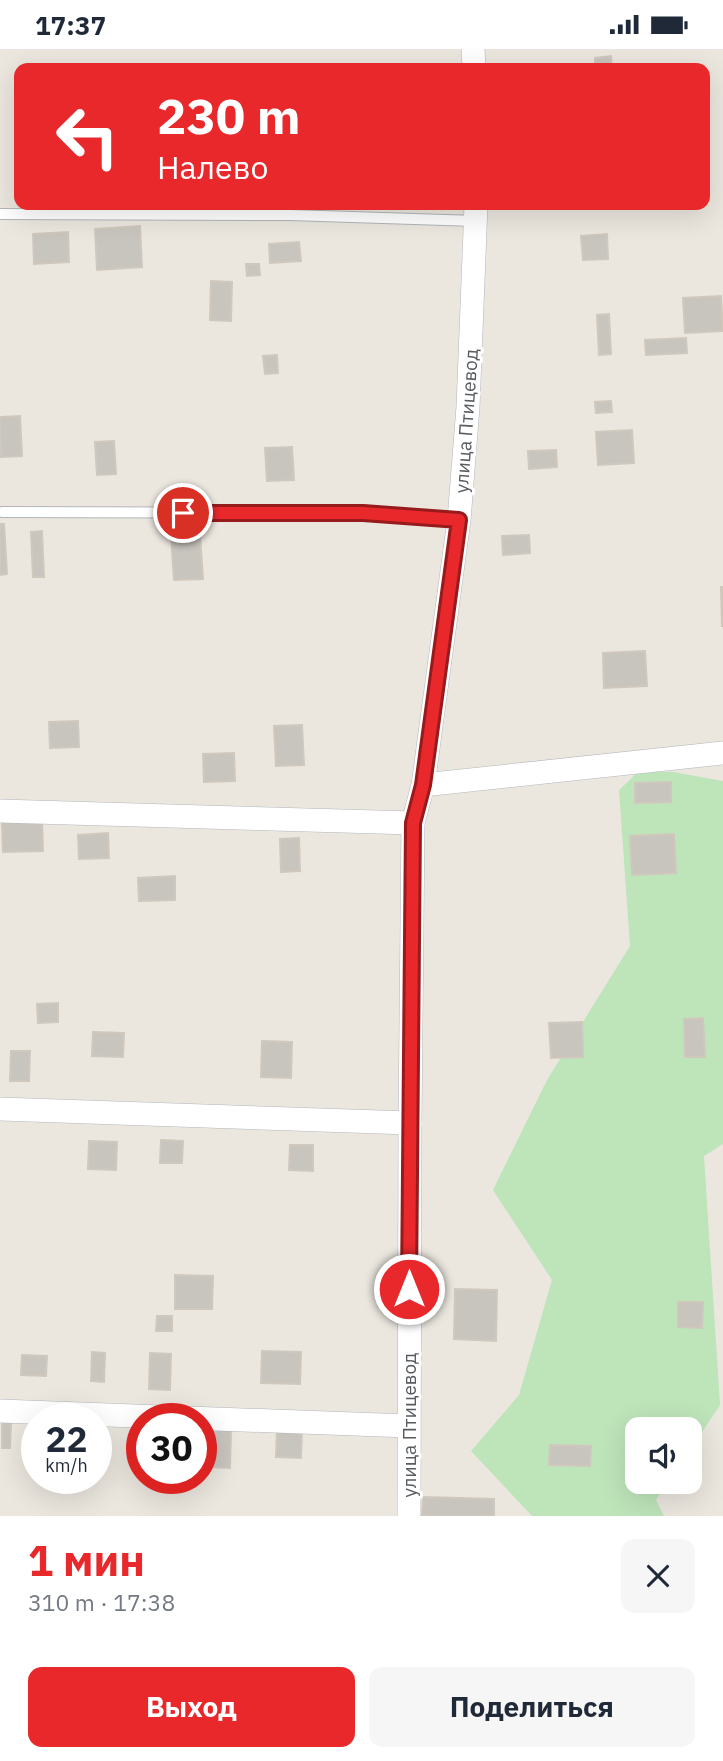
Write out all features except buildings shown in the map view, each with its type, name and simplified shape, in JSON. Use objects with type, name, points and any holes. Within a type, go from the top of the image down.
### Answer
[{"type":"street","name":"улица Птицевод","points":[[409,1516],[413,823],[423,785],[459,520],[468,407],[476,213]]},
{"type":"street","points":[[423,785],[723,753]]},
{"type":"street","points":[[0,811],[413,823]]},
{"type":"street","points":[[0,1109],[410,1123]]},
{"type":"street","points":[[0,1412],[408,1426]]},
{"type":"lane","points":[[0,214],[476,213]]},
{"type":"lane","points":[[2,512],[363,513],[459,520]]},
{"type":"green space","points":[[638,772],[673,772],[723,781],[723,1144],[704,1156],[720,1405],[702,1432],[702,1417],[625,1417],[625,1494],[660,1494],[656,1500],[664,1516],[532,1516],[471,1451],[519,1395],[552,1280],[493,1190],[547,1080],[630,946],[619,790]]},
{"type":"route","points":[[183,513],[363,513],[459,520],[423,785],[413,823],[409,1289]]}]
